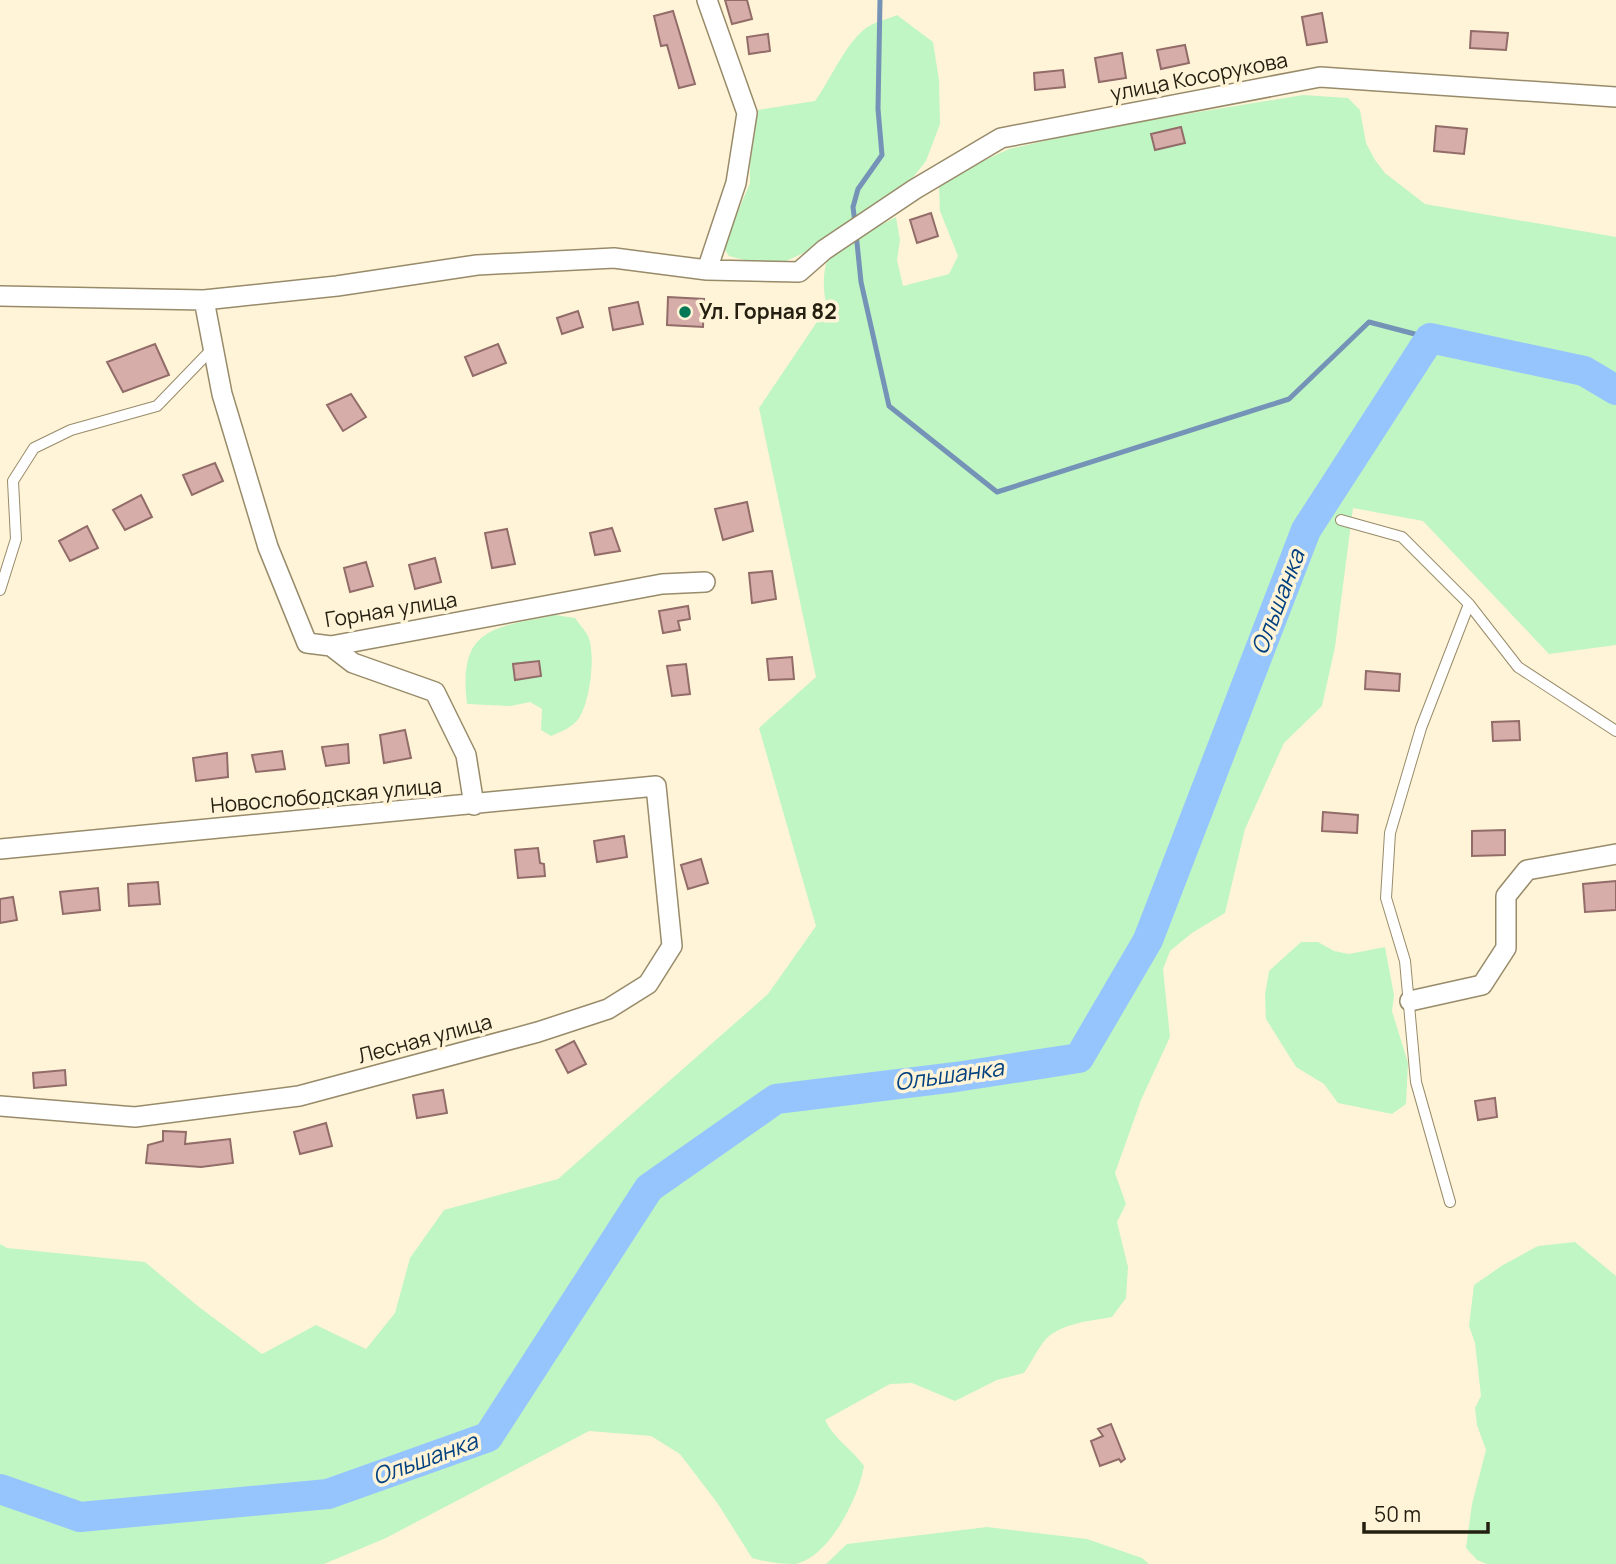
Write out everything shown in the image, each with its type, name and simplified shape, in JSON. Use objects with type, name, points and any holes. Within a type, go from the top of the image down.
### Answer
[{"type":"street","points":[[706,270],[736,183],[747,113],[707,0]]},
{"type":"street","name":"улица Косорукова","points":[[0,296],[204,300],[337,286],[477,265],[614,258],[706,270],[799,272],[824,250],[915,189],[1001,138],[1320,77],[1616,97]]},
{"type":"street","name":"Горная улица","points":[[204,300],[222,394],[268,547],[307,643],[331,646],[662,584],[705,582]]},
{"type":"street","points":[[331,646],[353,663],[435,692],[466,755],[474,805]]},
{"type":"street","name":"Новослободская улица","points":[[0,849],[656,786]]},
{"type":"street","name":"Лесная улица","points":[[0,1106],[135,1117],[299,1096],[538,1032],[608,1009],[648,984],[673,946],[656,786]]},
{"type":"street","points":[[1410,1001],[1482,985],[1506,948],[1506,896],[1527,870],[1616,854]]},
{"type":"lane","points":[[0,590],[16,539],[13,481],[34,448],[71,430],[157,407],[213,348]]},
{"type":"lane","points":[[1341,520],[1402,537],[1469,604],[1518,667],[1616,732]]},
{"type":"lane","points":[[1450,1202],[1416,1083],[1405,961],[1387,898],[1390,833],[1421,728],[1469,604]]},
{"type":"green space","points":[[897,15],[933,42],[939,80],[940,124],[926,161],[910,181],[806,252],[779,264],[729,256],[723,247],[750,183],[758,110],[815,101],[858,35],[869,26]]},
{"type":"green space","points":[[1303,95],[1348,98],[1360,110],[1366,143],[1375,160],[1385,173],[1425,204],[1616,237],[1616,645],[1549,654],[1423,521],[1353,508],[1335,647],[1322,706],[1284,743],[1245,829],[1225,913],[1192,933],[1170,951],[1163,969],[1170,1037],[1141,1100],[1115,1173],[1126,1204],[1117,1222],[1128,1267],[1126,1298],[1112,1317],[1059,1330],[1045,1340],[1024,1373],[997,1380],[955,1401],[912,1383],[890,1384],[825,1420],[833,1433],[864,1466],[856,1494],[830,1539],[808,1559],[795,1564],[752,1558],[718,1504],[680,1454],[651,1436],[589,1431],[386,1538],[324,1564],[0,1564],[0,1244],[7,1248],[145,1262],[262,1354],[316,1325],[366,1349],[395,1313],[410,1258],[444,1210],[558,1179],[768,994],[816,926],[759,728],[816,677],[759,408],[827,307],[825,272],[832,252],[896,217],[900,240],[897,260],[903,286],[949,274],[958,256],[940,211],[939,187],[968,168],[1009,149],[1101,128]]},
{"type":"green space","points":[[555,615],[575,618],[587,634],[590,644],[592,666],[589,690],[579,718],[566,729],[551,736],[541,730],[542,709],[530,702],[511,706],[467,704],[468,660],[474,646],[497,629]]},
{"type":"green space","points":[[1301,942],[1318,942],[1334,951],[1349,954],[1385,947],[1394,995],[1392,1011],[1408,1063],[1406,1104],[1392,1114],[1338,1103],[1324,1084],[1296,1067],[1266,1019],[1265,995],[1269,971]]},
{"type":"green space","points":[[1575,1242],[1616,1276],[1616,1564],[1487,1564],[1477,1560],[1466,1548],[1472,1504],[1486,1450],[1477,1425],[1475,1408],[1481,1396],[1475,1343],[1469,1326],[1474,1285],[1538,1246]]},
{"type":"green space","points":[[987,1527],[1087,1539],[1142,1558],[1149,1564],[826,1564],[847,1544]]},
{"type":"building","points":[[725,0],[747,0],[752,19],[732,24]]},
{"type":"building","points":[[673,11],[695,84],[679,88],[667,45],[661,46],[654,16]]},
{"type":"building","points":[[1322,13],[1327,42],[1307,45],[1302,17]]},
{"type":"building","points":[[1471,31],[1508,33],[1506,50],[1470,48]]},
{"type":"building","points":[[768,34],[770,51],[749,54],[747,37]]},
{"type":"building","points":[[1185,45],[1189,63],[1161,69],[1157,50]]},
{"type":"building","points":[[1122,53],[1126,78],[1099,82],[1095,58]]},
{"type":"building","points":[[1063,70],[1065,87],[1035,90],[1034,73]]},
{"type":"building","points":[[1436,126],[1467,129],[1464,154],[1434,151]]},
{"type":"building","points":[[1181,127],[1185,143],[1155,150],[1151,134]]},
{"type":"building","points":[[931,213],[938,236],[917,243],[910,220]]},
{"type":"building","name":"Ул. Горная 82","points":[[668,297],[704,299],[703,327],[667,325]]},
{"type":"building","points":[[638,302],[643,324],[613,330],[609,308]]},
{"type":"building","points":[[578,311],[583,327],[562,334],[557,318]]},
{"type":"building","points":[[155,344],[169,375],[123,392],[107,362]]},
{"type":"building","points":[[498,344],[506,363],[473,376],[465,357]]},
{"type":"building","points":[[351,394],[366,417],[343,431],[327,405]]},
{"type":"building","points":[[215,463],[223,481],[192,495],[183,475]]},
{"type":"building","points":[[141,495],[152,517],[125,530],[113,510]]},
{"type":"building","points":[[747,502],[753,531],[723,540],[715,509]]},
{"type":"building","points":[[87,526],[98,548],[70,561],[59,541]]},
{"type":"building","points":[[612,528],[620,551],[595,555],[590,533]]},
{"type":"building","points":[[507,529],[515,564],[492,568],[485,533]]},
{"type":"building","points":[[435,558],[441,582],[415,589],[409,565]]},
{"type":"building","points":[[366,562],[373,586],[350,592],[344,568]]},
{"type":"building","points":[[772,571],[776,599],[752,603],[749,573]]},
{"type":"building","points":[[688,606],[690,619],[678,621],[680,630],[663,633],[659,611]]},
{"type":"building","points":[[792,657],[794,679],[769,680],[767,659]]},
{"type":"building","points":[[539,661],[541,676],[515,680],[513,664]]},
{"type":"building","points":[[686,664],[690,694],[672,696],[667,666]]},
{"type":"building","points":[[1366,671],[1400,674],[1399,691],[1365,689]]},
{"type":"building","points":[[1519,721],[1520,740],[1493,741],[1492,722]]},
{"type":"building","points":[[405,730],[411,758],[384,763],[380,735]]},
{"type":"building","points":[[348,744],[349,763],[326,766],[322,747]]},
{"type":"building","points":[[282,751],[285,769],[256,772],[252,755]]},
{"type":"building","points":[[227,753],[228,777],[196,781],[193,758]]},
{"type":"building","points":[[1323,812],[1358,815],[1357,833],[1322,831]]},
{"type":"building","points":[[1505,830],[1505,855],[1472,856],[1472,831]]},
{"type":"building","points":[[624,836],[627,857],[597,862],[594,841]]},
{"type":"building","points":[[538,848],[545,876],[518,878],[515,850]]},
{"type":"building","points":[[701,859],[708,883],[688,889],[681,865]]},
{"type":"building","points":[[1616,881],[1616,910],[1585,912],[1583,884]]},
{"type":"building","points":[[158,882],[160,904],[129,906],[128,884]]},
{"type":"building","points":[[98,888],[100,910],[63,914],[60,892]]},
{"type":"building","points":[[13,897],[17,920],[0,923],[0,899]]},
{"type":"building","points":[[574,1041],[586,1064],[568,1073],[556,1050]]},
{"type":"building","points":[[65,1070],[66,1085],[34,1088],[33,1073]]},
{"type":"building","points":[[443,1090],[447,1113],[417,1118],[413,1095]]},
{"type":"building","points":[[1495,1098],[1497,1117],[1478,1120],[1475,1101]]},
{"type":"building","points":[[326,1123],[332,1146],[300,1154],[294,1132]]},
{"type":"building","points":[[163,1131],[186,1132],[185,1144],[230,1139],[233,1163],[201,1167],[146,1163],[148,1145],[163,1141]]},
{"type":"building","points":[[1111,1424],[1125,1459],[1100,1466],[1091,1441],[1103,1436],[1098,1429]]},
{"type":"waterway","points":[[855,223],[853,207],[858,189],[882,155],[878,109],[880,0]]},
{"type":"waterway","points":[[856,233],[861,282],[889,406],[997,492],[1289,399],[1369,322],[1430,338]]},
{"type":"waterway","name":"Ольшанка","points":[[0,1489],[80,1517],[328,1494],[488,1437],[649,1188],[776,1099],[956,1077],[1079,1058],[1148,940],[1306,530],[1430,338],[1584,371],[1616,390]]},
{"type":"place","name":"Ул. Горная 82","points":[[685,312]]}]
